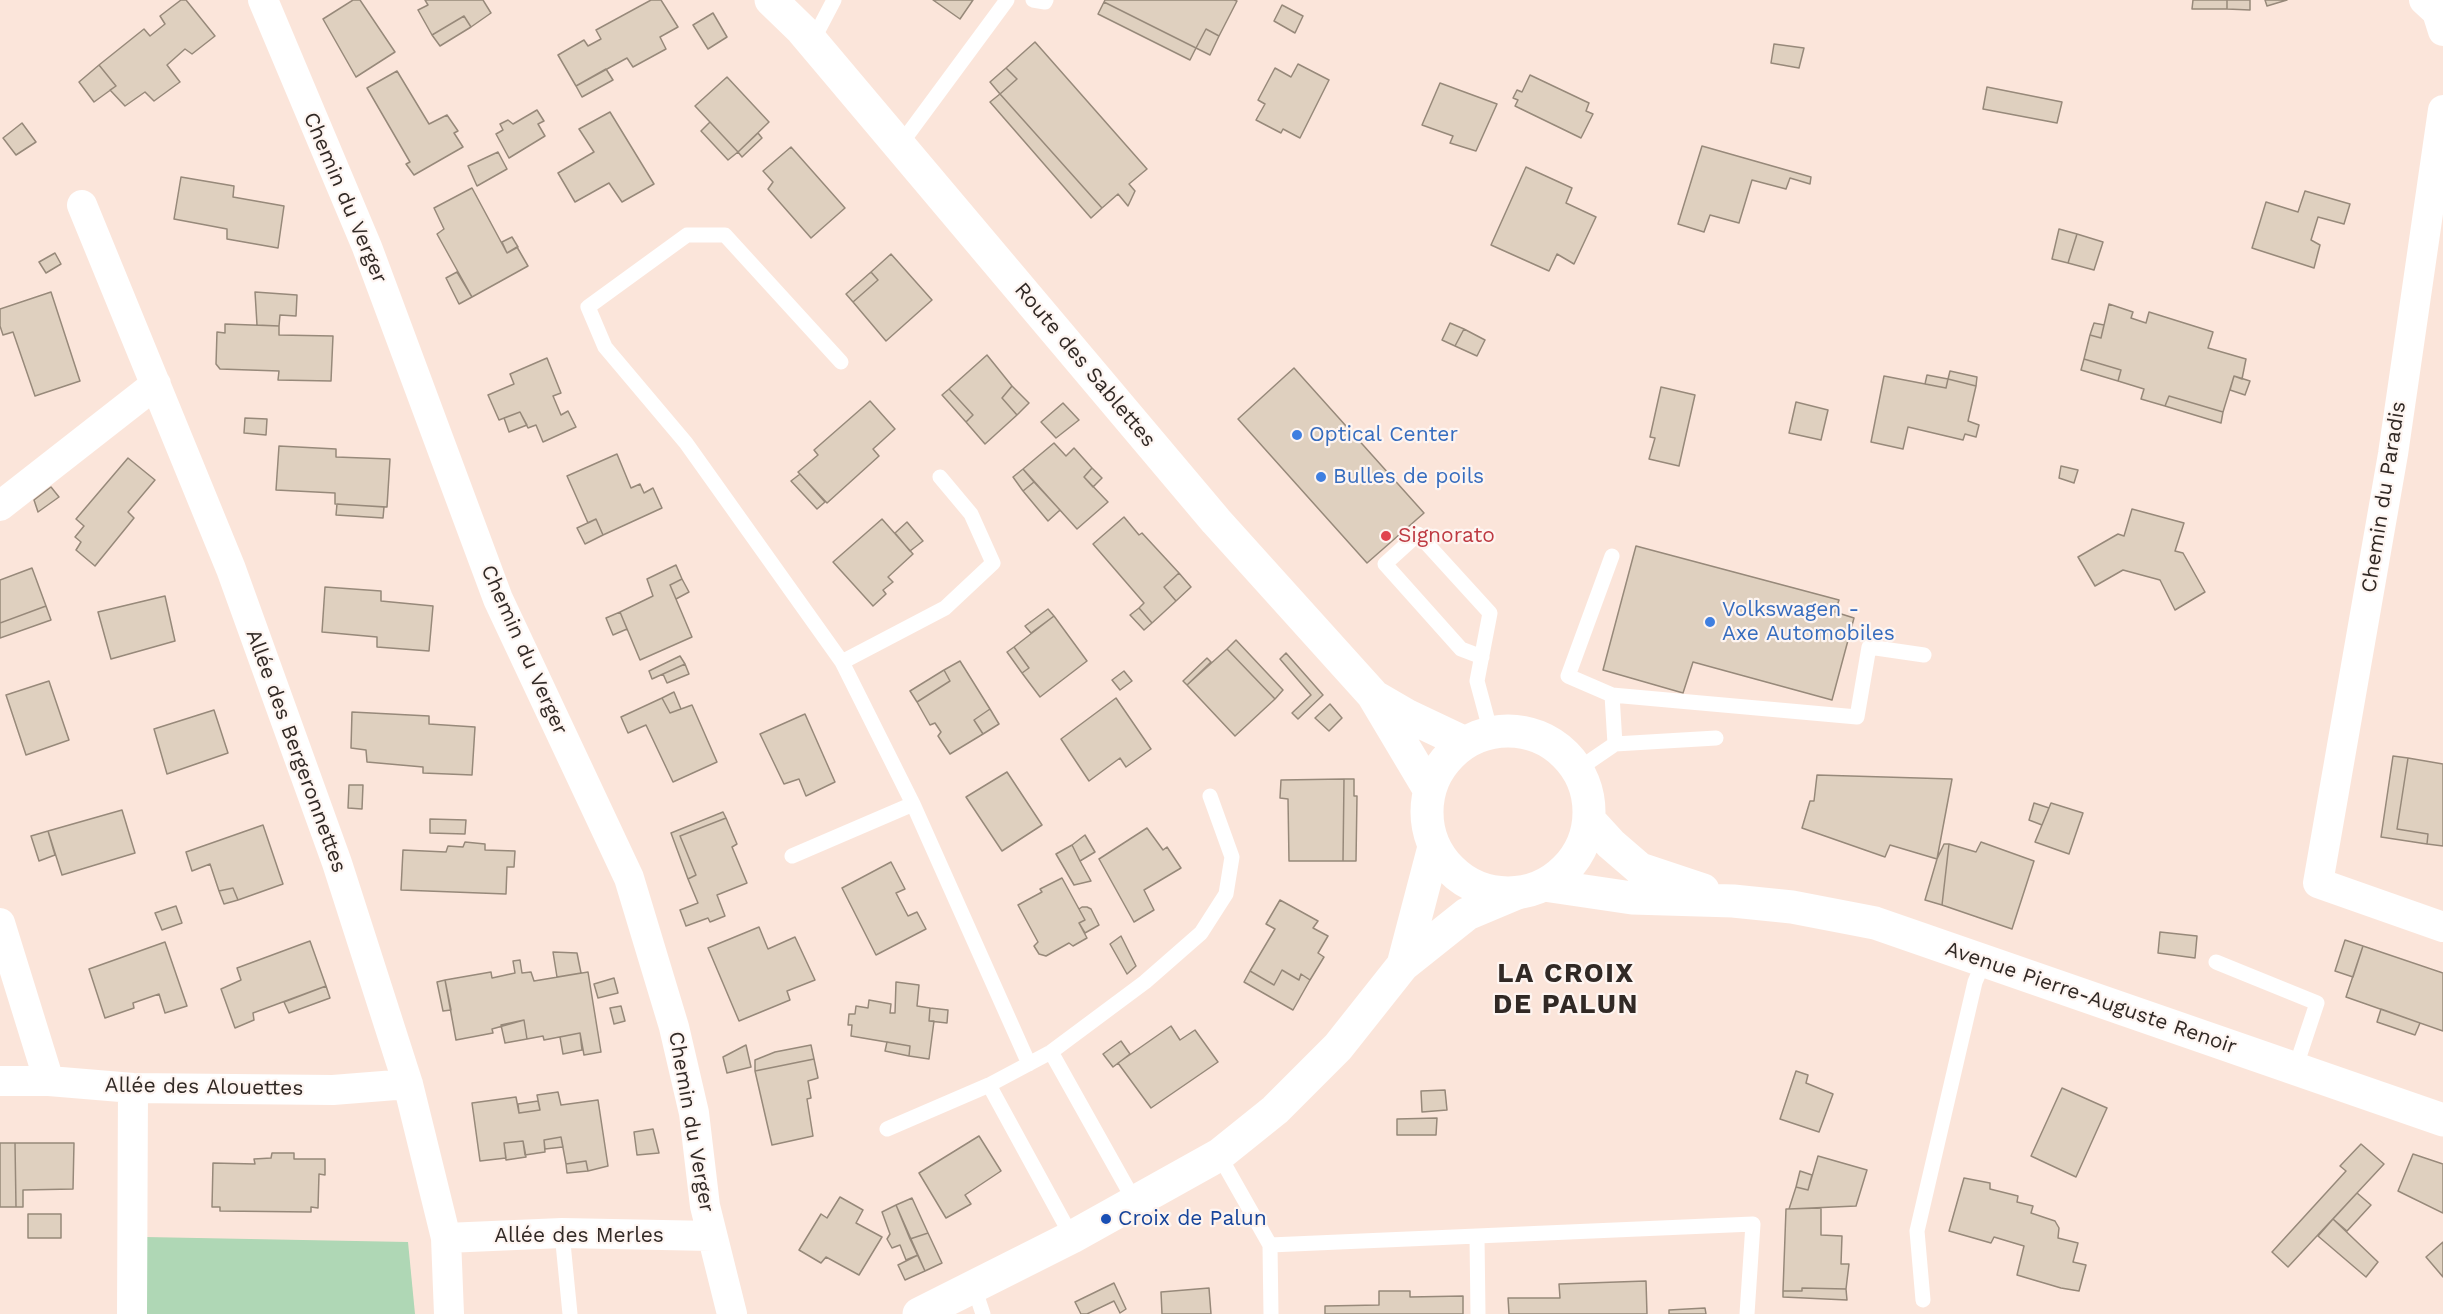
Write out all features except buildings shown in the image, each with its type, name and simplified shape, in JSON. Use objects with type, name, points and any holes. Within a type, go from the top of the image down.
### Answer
[{"type":"main road","name":"Route des Sablettes","points":[[771,0],[807,36],[1216,521],[1372,695]]},
{"type":"main road","name":"Route des Sablettes","points":[[782,0],[807,36]]},
{"type":"main road","points":[[1372,695],[1408,716],[1478,738]]},
{"type":"main road","points":[[1372,695],[1429,789]]},
{"type":"main road","points":[[920,1314],[979,1300],[1072,1237],[1219,1155],[1275,1110],[1338,1047],[1403,965],[1467,914],[1530,889],[1561,874],[1575,858],[1584,840],[1589,820],[1585,786],[1577,770],[1561,751],[1540,738],[1516,731],[1478,738],[1443,763],[1429,789],[1426,818],[1434,847],[1448,867],[1468,883],[1492,892],[1530,889]]},
{"type":"main road","name":"Avenue Pierre-Auguste Renoir","points":[[1589,820],[1611,844],[1640,869],[1733,901]]},
{"type":"main road","points":[[1403,965],[1434,847]]},
{"type":"main road","name":"Avenue Pierre-Auguste Renoir","points":[[1530,889],[1632,898],[1733,901],[1792,907],[1875,923],[2443,1120]]},
{"type":"street","name":"Chemin du Verger","points":[[263,0],[367,248],[498,599],[629,878],[677,1038],[694,1113],[705,1206],[727,1310]]},
{"type":"street","points":[[2424,0],[2437,12],[2443,31]]},
{"type":"street","name":"Chemin du Paradis","points":[[2443,110],[2393,454],[2318,883],[2443,927]]},
{"type":"street","name":"Allée des Bergeronnettes","points":[[82,205],[231,568],[336,863],[408,1084],[446,1238],[450,1314]]},
{"type":"street","points":[[0,506],[156,384]]},
{"type":"street","points":[[0,923],[49,1081]]},
{"type":"street","name":"Allée des Alouettes","points":[[0,1081],[49,1081],[133,1088],[333,1090],[408,1084]]},
{"type":"street","points":[[132,1314],[133,1088]]},
{"type":"street","name":"Allée des Merles","points":[[446,1238],[562,1233],[712,1236]]},
{"type":"lane","points":[[807,36],[834,0]]},
{"type":"lane","points":[[900,145],[1007,0]]},
{"type":"lane","points":[[1033,0],[1045,2],[1046,0]]},
{"type":"lane","points":[[841,362],[725,235],[687,236],[588,307],[605,347],[686,443],[842,663],[914,804],[1029,1064]]},
{"type":"lane","points":[[842,663],[945,608],[993,563],[971,514],[940,477]]},
{"type":"lane","points":[[1478,738],[1478,681],[1490,613],[1418,534],[1385,564],[1461,649],[1482,657]]},
{"type":"lane","points":[[1612,556],[1568,676],[1612,695],[1857,717],[1869,647],[1924,655]]},
{"type":"lane","points":[[1612,695],[1615,744]]},
{"type":"lane","points":[[1577,770],[1615,744],[1716,738]]},
{"type":"lane","points":[[887,1129],[989,1085],[1051,1052],[1145,982],[1201,933],[1226,894],[1232,857],[1210,796]]},
{"type":"lane","points":[[792,856],[914,804]]},
{"type":"lane","points":[[1923,1300],[1917,1231],[1975,982],[1984,962]]},
{"type":"lane","points":[[2216,962],[2317,1003],[2295,1069]]},
{"type":"lane","points":[[1051,1052],[1135,1202]]},
{"type":"lane","points":[[989,1085],[1072,1237]]},
{"type":"lane","points":[[1219,1155],[1270,1245],[1271,1314]]},
{"type":"lane","points":[[1270,1245],[1753,1224],[1748,1314]]},
{"type":"lane","points":[[562,1233],[570,1314]]},
{"type":"lane","points":[[1477,1236],[1479,1314]]},
{"type":"green space","points":[[145,1237],[408,1242],[415,1314],[144,1314]]},
{"type":"place","name":"Optical Center","points":[[1297,435]]},
{"type":"place","name":"Bulles de poils","points":[[1321,477]]},
{"type":"place","name":"Signorato","points":[[1386,536]]},
{"type":"place","name":"Volkswagen - Axe Automobiles","points":[[1710,622]]},
{"type":"place","name":"Croix de Palun","points":[[1106,1219]]},
{"type":"district","name":"LA CROIX DE PALUN","points":[[1566,990]]}]
